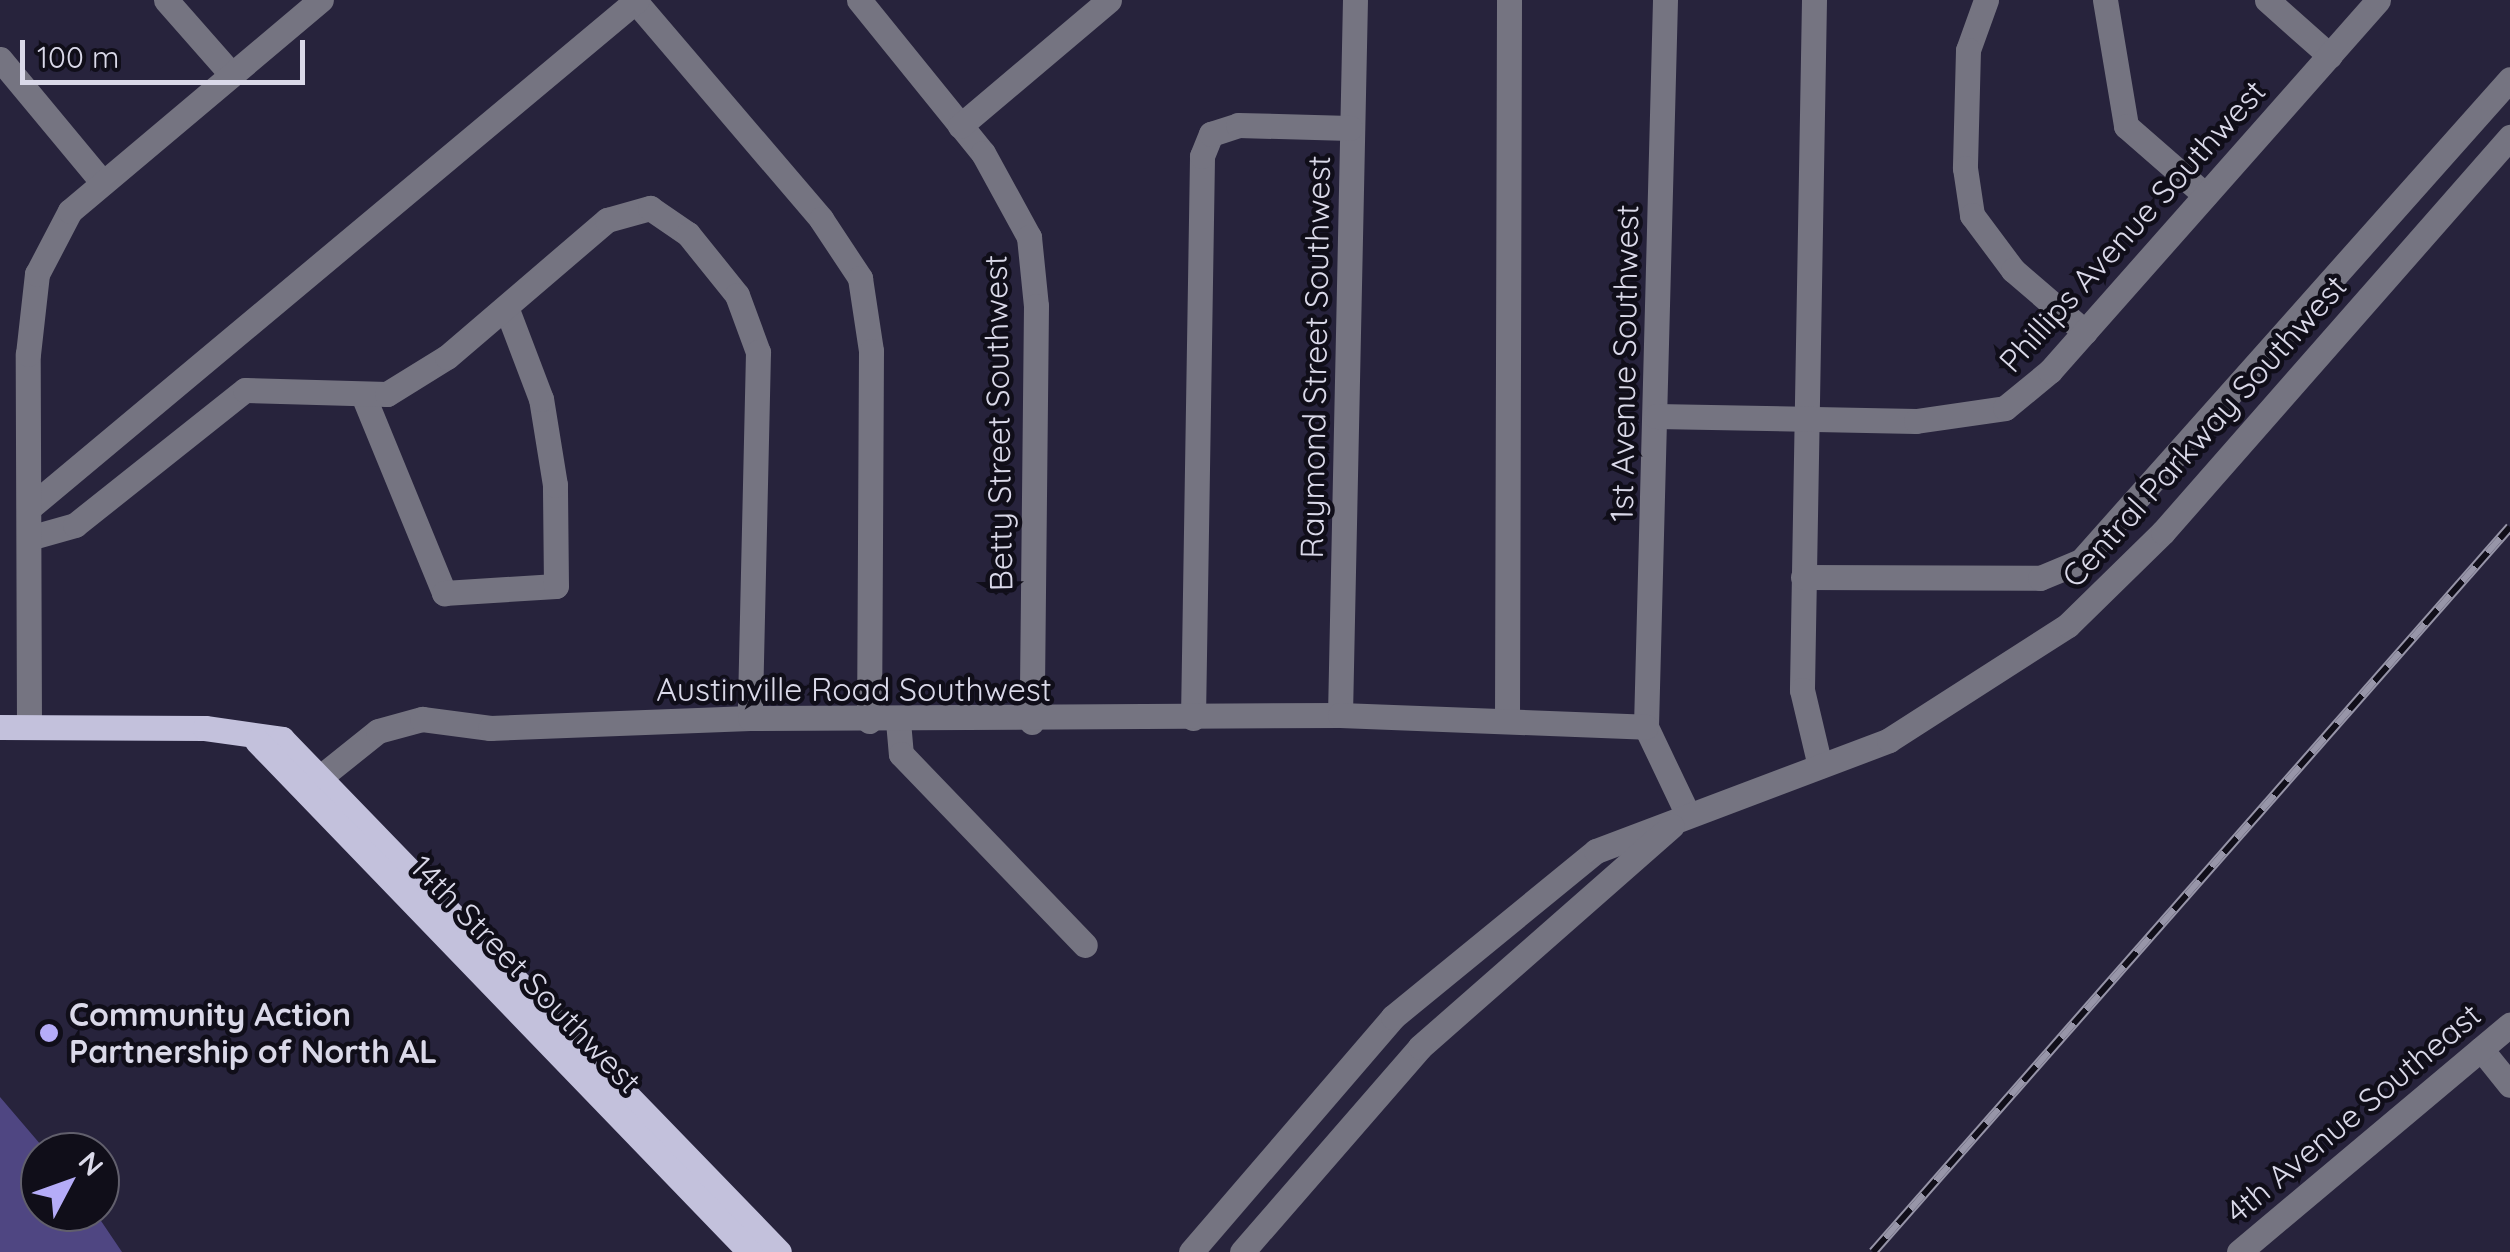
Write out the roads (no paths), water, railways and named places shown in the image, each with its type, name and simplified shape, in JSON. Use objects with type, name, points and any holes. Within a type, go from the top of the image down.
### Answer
[{"type":"main road","points":[[0,727],[205,728],[257,740],[282,739],[323,775]]},
{"type":"main road","name":"14th Street Southwest","points":[[257,740],[750,1252]]},
{"type":"main road","name":"14th Street Southwest","points":[[323,775],[779,1252]]},
{"type":"street","points":[[166,0],[231,74]]},
{"type":"street","points":[[29,727],[28,354],[37,274],[70,211],[321,0]]},
{"type":"street","points":[[29,508],[636,0],[821,220],[860,278],[872,351],[869,721]]},
{"type":"street","points":[[960,126],[1108,0]]},
{"type":"street","name":"Raymond Street Southwest","points":[[1340,715],[1355,0]]},
{"type":"street","points":[[1507,720],[1509,0]]},
{"type":"street","name":"1st Avenue Southwest","points":[[1646,727],[1665,0]]},
{"type":"street","points":[[1814,0],[1802,690],[1820,766]]},
{"type":"street","points":[[1986,0],[1968,50],[1964,168],[1972,214],[2013,270],[2085,332]]},
{"type":"street","points":[[2105,0],[2126,126],[2205,195]]},
{"type":"street","points":[[2267,0],[2330,56]]},
{"type":"street","name":"Phillips Avenue Southwest","points":[[1656,416],[1808,420],[1986,416],[2025,396],[2378,0]]},
{"type":"street","name":"Betty Street Southwest","points":[[867,3],[1010,192],[1028,236],[1036,306],[1032,722]]},
{"type":"street","points":[[0,59],[103,183]]},
{"type":"street","points":[[1804,577],[2040,578],[2080,561],[2510,79]]},
{"type":"street","points":[[1193,718],[1202,156],[1212,134],[1238,125],[1350,128]]},
{"type":"street","name":"Central Parkway Southwest","points":[[1191,1252],[1432,980],[1596,851],[1687,813],[1820,766],[1950,707],[2114,584],[2510,137]]},
{"type":"street","points":[[29,538],[75,525],[246,390],[364,400],[447,356],[607,220],[650,208],[688,234],[737,295],[758,352],[750,718]]},
{"type":"street","points":[[364,400],[444,593],[556,586],[556,485],[542,399],[506,307]]},
{"type":"street","name":"Austinville Road Southwest","points":[[323,775],[378,732],[422,719],[490,728],[750,718],[1032,722],[1340,715],[1646,727]]},
{"type":"street","points":[[898,721],[901,754],[1085,945]]},
{"type":"street","points":[[1646,727],[1687,813]]},
{"type":"street","name":"Central Parkway Southwest","points":[[1242,1252],[1476,992],[1687,813]]},
{"type":"street","name":"4th Avenue Southeast","points":[[2238,1252],[2510,1025]]},
{"type":"street","points":[[2481,1050],[2510,1085]]},
{"type":"railway","points":[[1873,1252],[2510,527]]},
{"type":"place","name":"Community Action Partnership of North AL","points":[[49,1033]]}]
